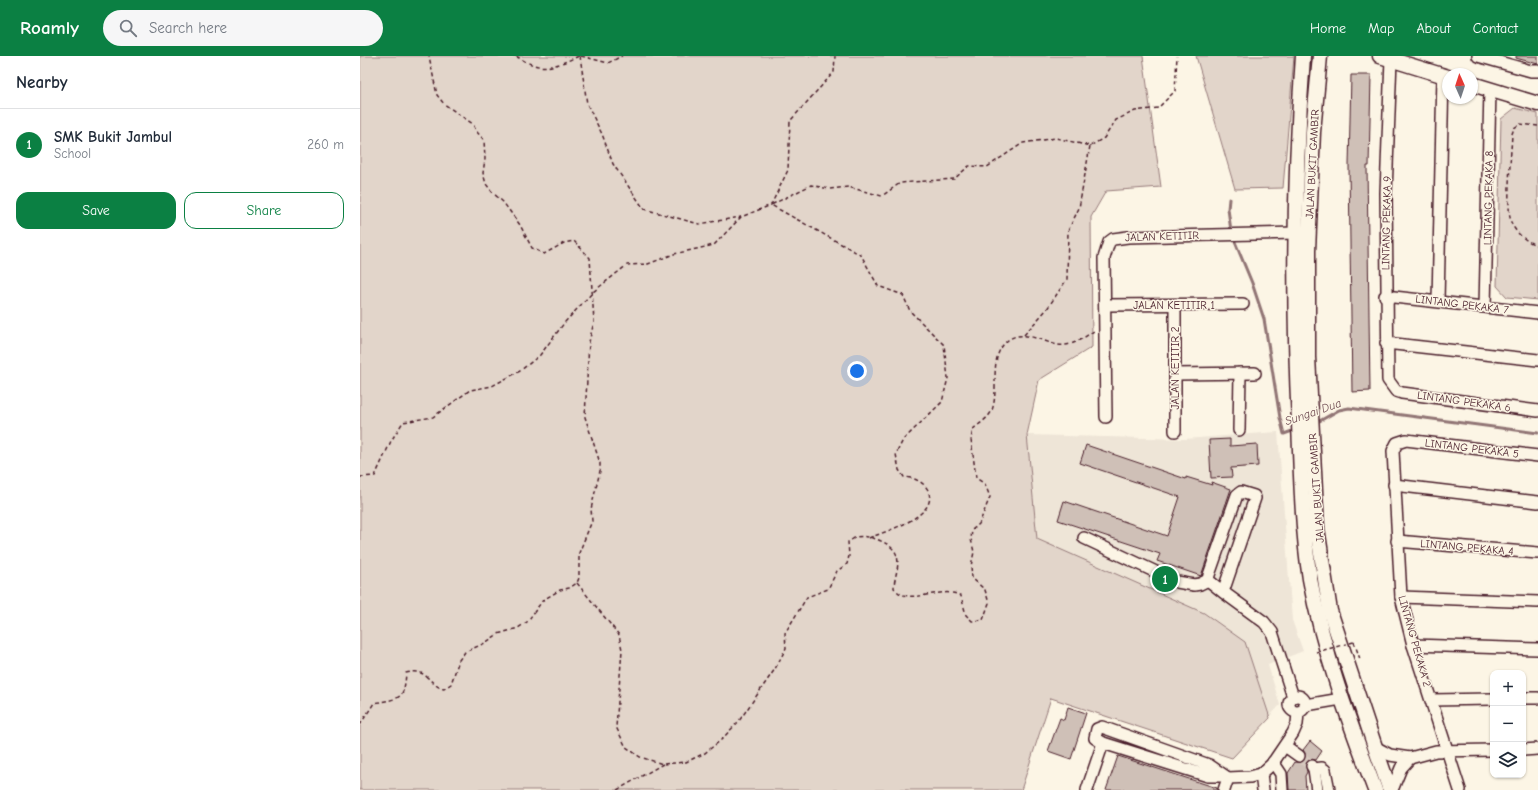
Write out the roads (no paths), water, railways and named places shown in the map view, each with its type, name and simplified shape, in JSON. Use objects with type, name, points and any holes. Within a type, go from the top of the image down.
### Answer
[{"type":"main road","name":"JALAN BUKIT GAMBIR","points":[[1303,56],[1297,142],[1295,340],[1305,412]]},
{"type":"main road","points":[[1385,58],[1442,75]]},
{"type":"main road","name":"JALAN BUKIT GAMBIR","points":[[1323,59],[1313,132],[1308,251],[1308,357],[1305,412],[1305,538],[1310,579],[1323,638],[1340,699],[1375,790]]},
{"type":"main road","points":[[1478,86],[1538,104]]},
{"type":"main road","name":"JALAN BUKIT GAMBIR","points":[[1306,441],[1328,603],[1374,748],[1391,790]]},
{"type":"street","points":[[1478,56],[1531,71],[1538,71]]},
{"type":"street","name":"LINTANG PEKAKA 9","points":[[1385,58],[1385,296],[1388,380],[1391,386]]},
{"type":"street","name":"LINTANG PEKAKA 8","points":[[1485,307],[1490,89]]},
{"type":"street","points":[[1438,301],[1444,104]]},
{"type":"street","name":"JALAN KETITIR","points":[[1106,417],[1105,250],[1109,242],[1114,239],[1244,233],[1295,233]]},
{"type":"street","name":"LINTANG PEKAKA 7","points":[[1385,296],[1538,313]]},
{"type":"street","name":"JALAN KETITIR 1","points":[[1105,305],[1243,304]]},
{"type":"street","name":"JALAN KETITIR 2","points":[[1175,305],[1175,431]]},
{"type":"street","points":[[1386,343],[1538,360]]},
{"type":"street","points":[[1239,430],[1240,373]]},
{"type":"street","points":[[1175,374],[1255,373]]},
{"type":"street","name":"LINTANG PEKAKA 6","points":[[1391,386],[1402,393],[1538,411]]},
{"type":"street","name":"LINTANG PEKAKA 5","points":[[1406,440],[1538,456]]},
{"type":"street","name":"LINTANG PEKAKA 2","points":[[1406,440],[1397,443],[1393,451],[1401,597],[1413,645],[1460,790]]},
{"type":"street","points":[[1394,485],[1538,502]]},
{"type":"street","points":[[1084,538],[1182,583],[1200,584],[1208,580],[1237,495],[1241,492],[1254,496],[1254,502],[1223,592]]},
{"type":"street","name":"LINTANG PEKAKA 4","points":[[1397,541],[1538,553]]},
{"type":"street","points":[[1208,580],[1264,622],[1272,632],[1293,697],[1289,703],[1291,710],[1302,709],[1340,699]]},
{"type":"street","points":[[1401,597],[1538,602]]},
{"type":"street","points":[[1413,645],[1538,649]]},
{"type":"street","points":[[1526,698],[1538,698]]},
{"type":"street","points":[[1432,700],[1490,699]]},
{"type":"street","points":[[1226,777],[1209,765],[1099,727],[1095,738],[1103,744],[1208,776],[1226,777],[1250,777],[1261,774],[1273,762],[1296,728],[1302,709]]},
{"type":"street","points":[[1087,790],[1103,744]]},
{"type":"street","points":[[1284,746],[1299,756]]},
{"type":"street","points":[[1374,748],[1390,755],[1410,758],[1425,753],[1490,750]]},
{"type":"street","points":[[1526,750],[1538,749]]},
{"type":"street","points":[[1391,790],[1401,768],[1410,758]]},
{"type":"street","points":[[1273,762],[1281,774],[1282,790]]},
{"type":"street","points":[[1317,790],[1313,767],[1322,768],[1325,770],[1329,790]]},
{"type":"street","points":[[1261,774],[1264,790]]},
{"type":"street","points":[[1224,790],[1226,777]]},
{"type":"waterway","name":"Sungai Dua","points":[[1229,199],[1228,209],[1231,231]]},
{"type":"waterway","name":"Sungai Dua","points":[[1233,237],[1252,283],[1264,319],[1284,434],[1295,430]]},
{"type":"waterway","name":"Sungai Dua","points":[[1316,423],[1339,410],[1349,408],[1538,433]]},
{"type":"tunnel","points":[[1299,756],[1312,766]]},
{"type":"place","name":"SMK Bukit Jambul","points":[[1165,579]]}]
